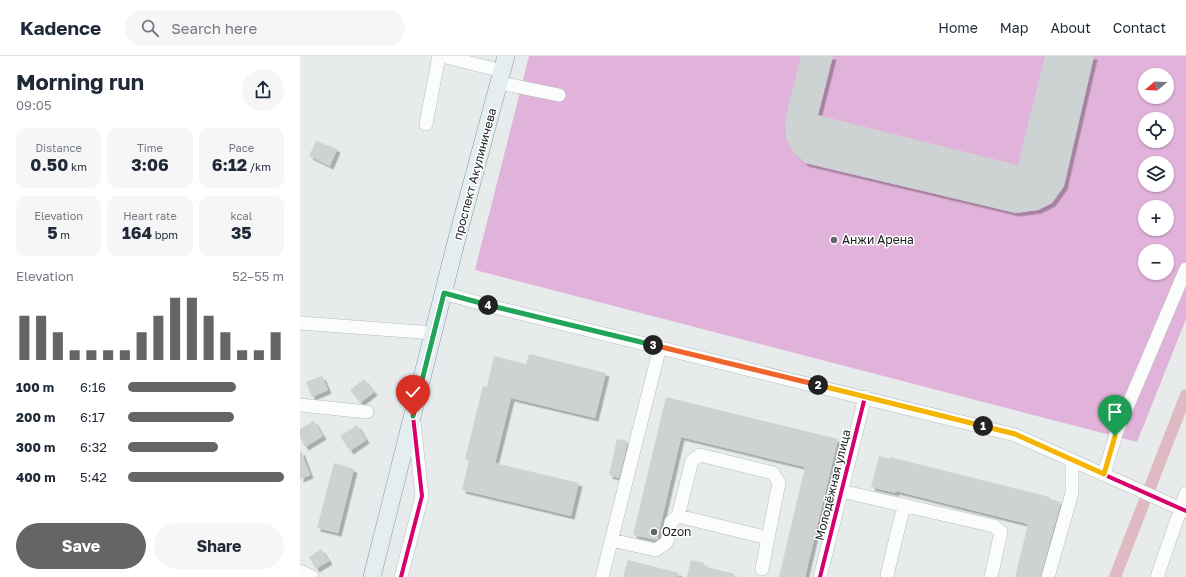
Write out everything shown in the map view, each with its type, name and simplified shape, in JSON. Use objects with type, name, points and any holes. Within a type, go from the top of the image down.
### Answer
[{"type":"main road","name":"проспект Акулиничева","points":[[434,333],[503,70]]},
{"type":"main road","points":[[372,577],[434,333]]},
{"type":"street","points":[[426,124],[440,56],[503,70],[559,95]]},
{"type":"street","points":[[1104,474],[1117,431],[1186,269]]},
{"type":"street","points":[[444,293],[486,305],[1015,434],[1183,509]]},
{"type":"street","points":[[300,325],[434,333]]},
{"type":"street","points":[[602,577],[660,347]]},
{"type":"street","name":"Молодёжная улица","points":[[820,577],[865,397]]},
{"type":"street","points":[[300,405],[367,412]]},
{"type":"street","points":[[401,577],[422,496],[413,416]]},
{"type":"street","points":[[611,540],[656,550],[667,542],[671,522],[678,516],[692,461],[700,455],[773,473],[779,483],[762,569]]},
{"type":"street","points":[[1048,577],[1072,493],[1072,460]]},
{"type":"street","points":[[841,491],[994,526],[1001,532],[991,577]]},
{"type":"street","points":[[1158,577],[1183,509],[1186,493]]},
{"type":"street","points":[[888,577],[887,574],[904,505]]},
{"type":"street","points":[[678,516],[768,538]]},
{"type":"street","points":[[300,571],[312,577]]},
{"type":"shaded area","name":"Анжи Арена","points":[[529,56],[1186,56],[1186,319],[1137,442],[475,270]]},
{"type":"building","points":[[801,56],[833,56],[818,115],[1018,165],[1045,56],[1094,56],[1064,186],[1052,203],[1038,210],[1016,213],[805,163],[793,152],[786,138],[785,119]]},
{"type":"building","points":[[316,141],[337,149],[330,166],[309,156]]},
{"type":"building","points":[[529,354],[606,373],[595,418],[511,398],[495,463],[579,483],[571,516],[462,490],[469,460],[465,459],[483,386],[487,387],[494,356],[526,364]]},
{"type":"building","points":[[322,376],[328,390],[312,397],[306,382]]},
{"type":"building","points":[[364,379],[374,392],[360,403],[350,390]]},
{"type":"building","points":[[666,397],[838,439],[805,577],[779,577],[805,467],[681,437],[657,540],[633,535]]},
{"type":"building","points":[[314,421],[323,436],[305,447],[300,437],[300,429]]},
{"type":"building","points":[[357,425],[366,440],[350,451],[340,436]]},
{"type":"building","points":[[617,439],[628,441],[619,478],[609,475]]},
{"type":"building","points":[[301,451],[310,475],[300,479],[300,452]]},
{"type":"building","points":[[879,456],[890,459],[890,457],[1050,497],[1050,499],[1061,502],[1040,577],[1015,577],[1028,524],[896,491],[896,493],[871,487]]},
{"type":"building","points":[[334,463],[354,469],[338,533],[317,528]]},
{"type":"building","points":[[321,549],[329,561],[316,569],[309,557]]},
{"type":"building","points":[[628,560],[679,573],[678,577],[623,577]]},
{"type":"building","points":[[691,560],[704,563],[703,566],[735,574],[734,577],[687,577]]},
{"type":"waterway","points":[[1115,577],[1186,395]]},
{"type":"cycle path","points":[[444,293],[486,305],[1015,435],[1186,511]]},
{"type":"cycle path","points":[[820,577],[865,397]]},
{"type":"cycle path","points":[[401,577],[422,496],[413,416]]},
{"type":"place","name":"Анжи Арена","points":[[834,240]]},
{"type":"place","name":"Ozon","points":[[654,532]]},
{"type":"route","points":[[413,416],[444,293],[486,305],[1015,434],[1104,474],[1115,436]]}]
